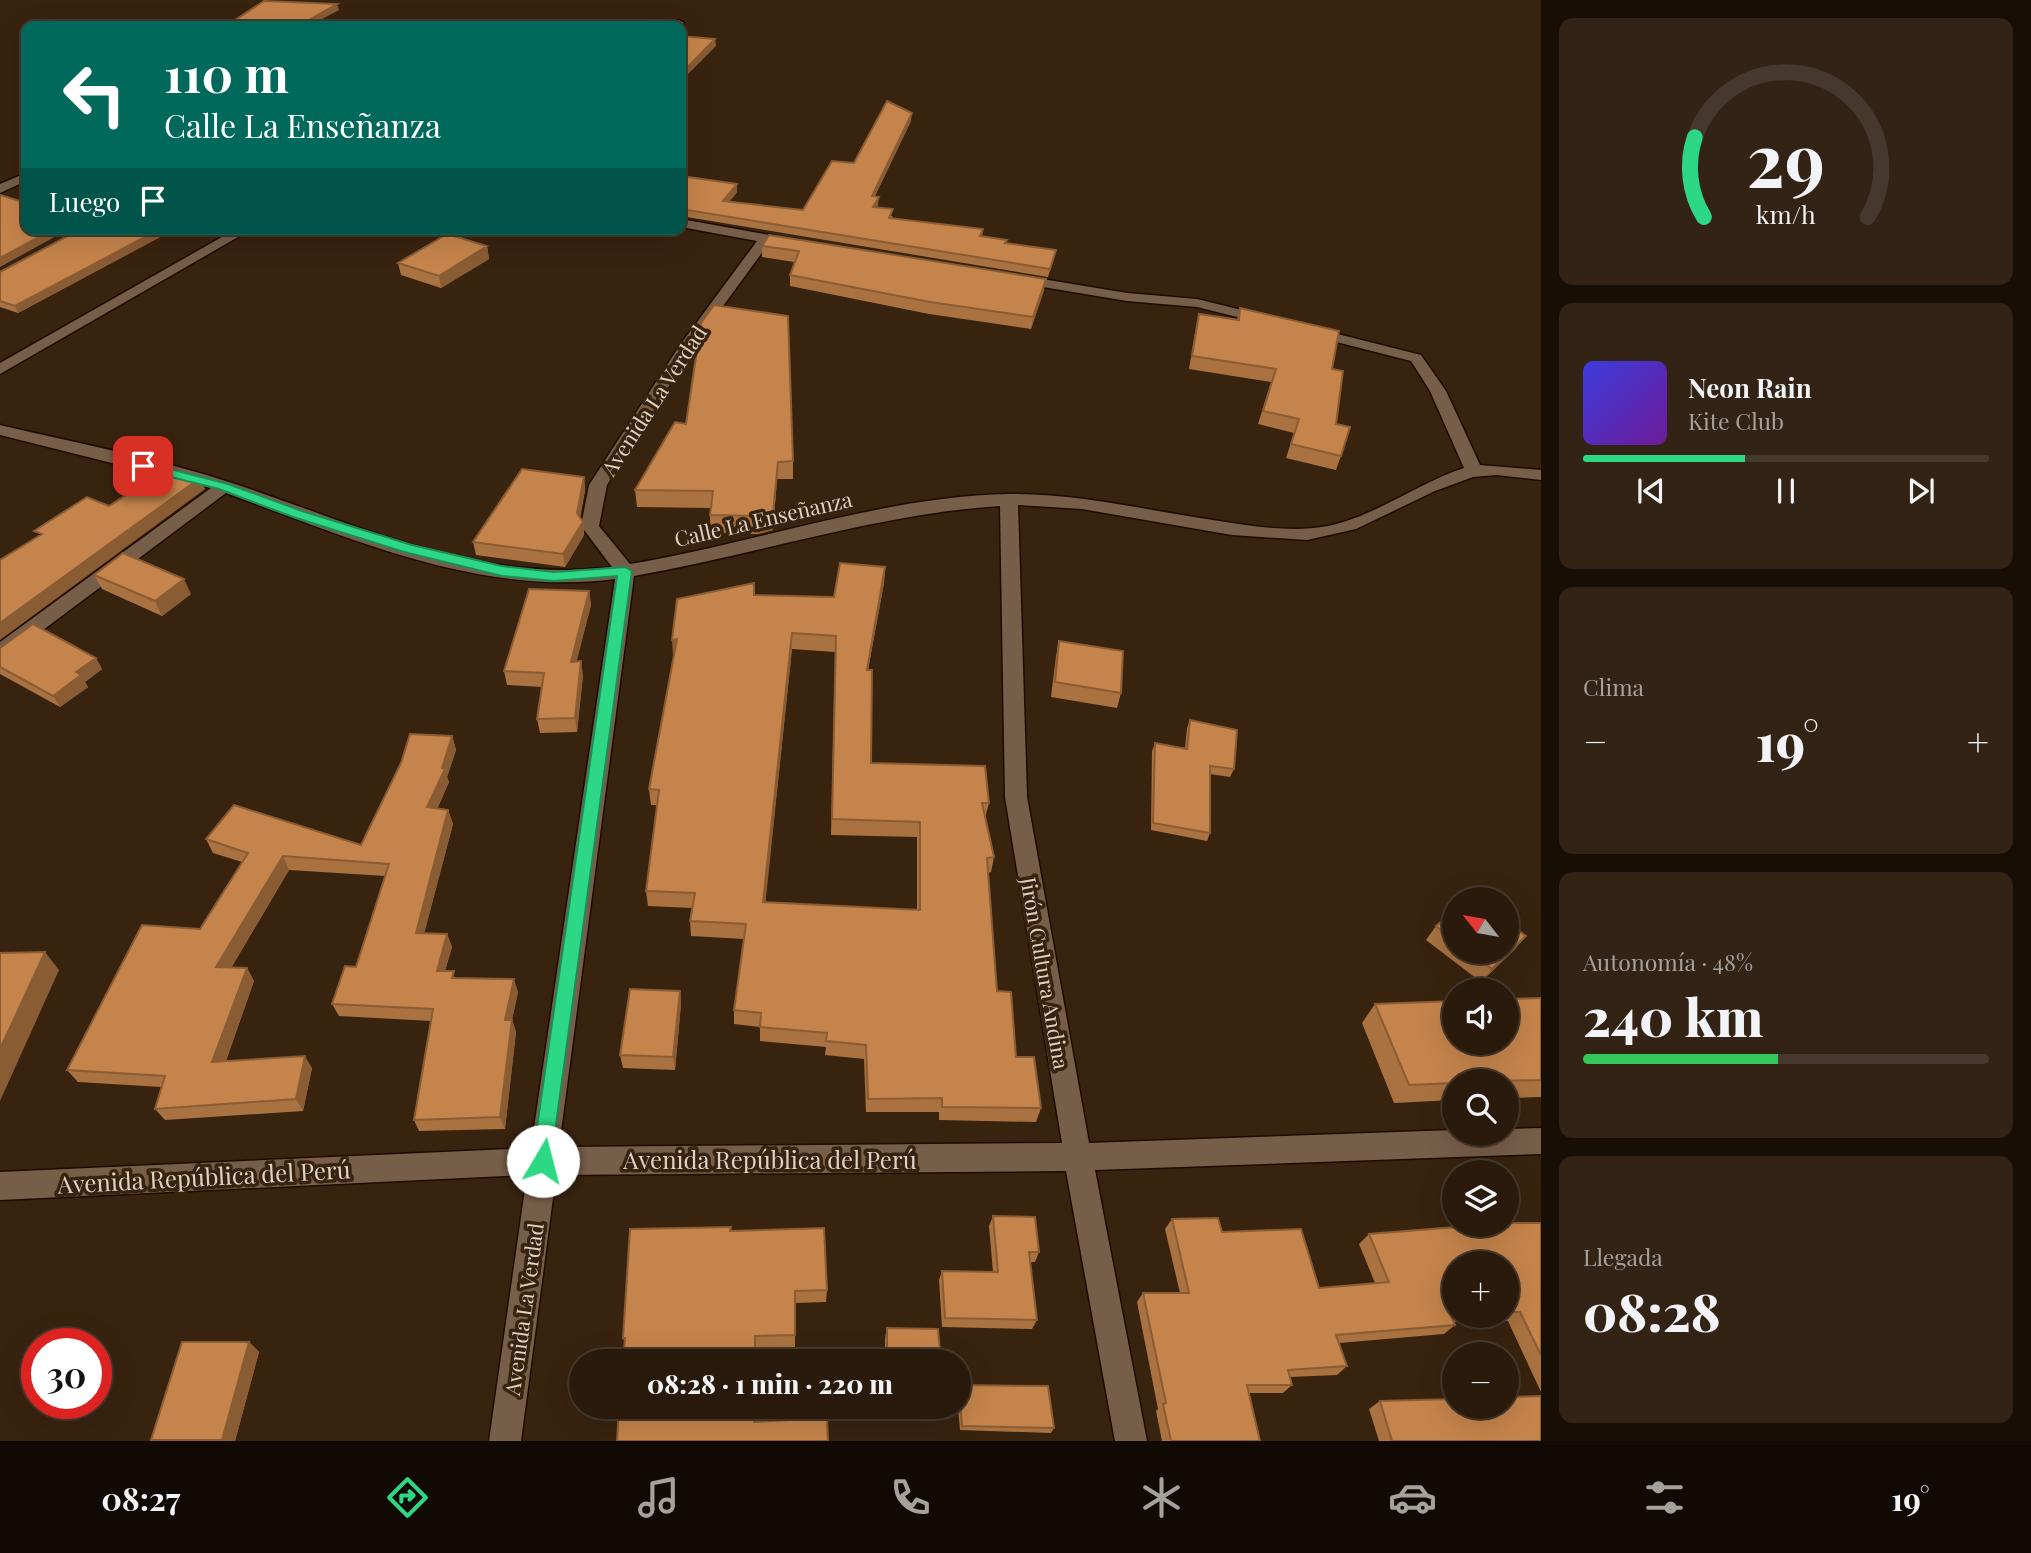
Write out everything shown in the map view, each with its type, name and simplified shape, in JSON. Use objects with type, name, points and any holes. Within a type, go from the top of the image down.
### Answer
[{"type":"street","points":[[0,189],[21,179]]},
{"type":"street","points":[[686,224],[792,243]]},
{"type":"street","points":[[0,369],[235,235]]},
{"type":"street","name":"Avenida La Verdad","points":[[505,1441],[625,571],[590,526],[598,485],[687,345],[765,239]]},
{"type":"street","points":[[1006,277],[1127,296],[1197,303],[1274,322]]},
{"type":"street","points":[[1300,329],[1416,358],[1438,391],[1475,471]]},
{"type":"street","name":"Calle La Enseñanza","points":[[0,430],[224,486],[297,514],[409,549],[502,571],[554,577],[625,571],[732,552],[868,517],[945,505],[1009,499],[1091,506],[1239,528],[1310,534],[1356,523],[1441,482],[1475,471],[1541,475]]},
{"type":"street","points":[[0,652],[224,486]]},
{"type":"street","name":"Jirón Cultura Andina","points":[[1009,499],[1016,797],[1078,1157],[1131,1441]]},
{"type":"street","name":"Avenida República del Perú","points":[[0,1185],[543,1161],[1078,1157],[1541,1141]]},
{"type":"building","points":[[264,1],[337,4],[307,21],[234,21]]},
{"type":"building","points":[[686,36],[715,39],[686,69]]},
{"type":"building","points":[[887,101],[912,113],[872,196],[879,197],[873,207],[893,209],[889,218],[983,229],[980,236],[1007,240],[1005,243],[1056,250],[1050,269],[686,210],[686,177],[737,184],[723,201],[803,210],[832,161],[854,163]]},
{"type":"building","points":[[0,195],[21,201],[21,235],[43,235],[0,258]]},
{"type":"building","points":[[70,235],[149,235],[15,306],[0,301],[0,272]]},
{"type":"building","points":[[445,235],[487,246],[439,276],[398,263]]},
{"type":"building","points":[[769,235],[1046,279],[1033,317],[930,302],[790,275],[799,251],[762,246]]},
{"type":"building","points":[[714,305],[788,316],[793,461],[778,462],[773,513],[758,516],[710,515],[713,491],[635,490],[675,422],[686,424],[701,323]]},
{"type":"building","points":[[1240,308],[1339,331],[1332,369],[1343,371],[1336,424],[1350,427],[1341,456],[1291,444],[1299,419],[1263,411],[1276,369],[1192,356],[1199,314],[1239,320]]},
{"type":"building","points":[[165,469],[200,478],[0,623],[0,560],[42,534],[34,531],[87,497],[109,506]]},
{"type":"building","points":[[522,469],[584,477],[577,513],[583,522],[563,554],[473,542]]},
{"type":"building","points":[[123,553],[184,579],[155,601],[94,575]]},
{"type":"building","points":[[840,563],[885,567],[867,670],[872,670],[871,763],[985,766],[989,803],[982,803],[994,857],[987,858],[997,991],[1011,992],[1016,1057],[1034,1057],[1041,1108],[942,1107],[942,1098],[868,1099],[866,1045],[826,1041],[827,1033],[760,1027],[761,1013],[734,1010],[746,924],[690,921],[695,893],[646,891],[659,790],[649,789],[677,639],[672,640],[677,599],[754,583],[754,595],[834,597]],"holes":[[[792,633],[836,636],[832,819],[920,822],[920,910],[763,902]]]},
{"type":"building","points":[[529,589],[589,591],[571,662],[581,661],[575,718],[537,719],[544,673],[504,671]]},
{"type":"building","points":[[33,624],[96,658],[76,672],[81,675],[53,696],[0,667],[0,648]]},
{"type":"building","points":[[1059,641],[1123,651],[1121,693],[1055,682]]},
{"type":"building","points":[[1190,720],[1237,730],[1234,769],[1210,766],[1210,833],[1153,823],[1155,743],[1187,749]]},
{"type":"building","points":[[410,734],[452,736],[442,768],[445,769],[427,807],[448,810],[416,933],[447,934],[437,971],[454,971],[452,978],[514,979],[505,1020],[512,1020],[500,1117],[414,1120],[433,1009],[332,1004],[345,966],[356,967],[389,864],[283,856],[216,967],[247,968],[212,1062],[305,1056],[296,1099],[155,1109],[165,1076],[67,1070],[142,925],[200,929],[248,853],[206,839],[234,805],[361,845],[401,763]]},
{"type":"building","points":[[1519,931],[1526,936],[1519,943]]},
{"type":"building","points":[[45,952],[0,1049],[0,953]]},
{"type":"building","points":[[630,989],[680,991],[673,1057],[620,1055]]},
{"type":"building","points":[[1541,998],[1541,1080],[1519,1081],[1519,1069],[1442,1069],[1442,1084],[1409,1085],[1375,1004],[1442,1001],[1442,1055],[1519,1055],[1519,999]]},
{"type":"building","points":[[993,1216],[1035,1217],[1039,1252],[1029,1252],[1037,1320],[945,1318],[942,1271],[998,1272]]},
{"type":"building","points":[[1218,1218],[1222,1232],[1301,1229],[1319,1288],[1389,1282],[1369,1234],[1442,1228],[1442,1237],[1519,1237],[1519,1223],[1541,1223],[1541,1355],[1519,1312],[1519,1251],[1442,1251],[1442,1326],[1336,1335],[1347,1366],[1288,1370],[1292,1385],[1247,1385],[1260,1441],[1171,1441],[1163,1404],[1166,1403],[1143,1293],[1189,1293],[1172,1219]]},
{"type":"building","points":[[731,1227],[730,1231],[824,1228],[827,1290],[795,1291],[795,1335],[755,1336],[755,1349],[624,1349],[630,1229]]},
{"type":"building","points":[[887,1328],[938,1329],[940,1349],[887,1349]]},
{"type":"building","points":[[182,1342],[249,1342],[222,1440],[151,1440]]},
{"type":"building","points":[[971,1385],[1048,1386],[1054,1428],[962,1426],[961,1419],[971,1419]]},
{"type":"building","points":[[1541,1396],[1541,1441],[1392,1441],[1380,1401],[1442,1399],[1442,1419],[1519,1419],[1519,1397]]},
{"type":"building","points":[[618,1419],[754,1419],[754,1422],[827,1419],[828,1441],[617,1441]]},
{"type":"route","points":[[143,466],[224,486],[297,514],[409,549],[502,571],[554,577],[625,571],[543,1161]]}]
